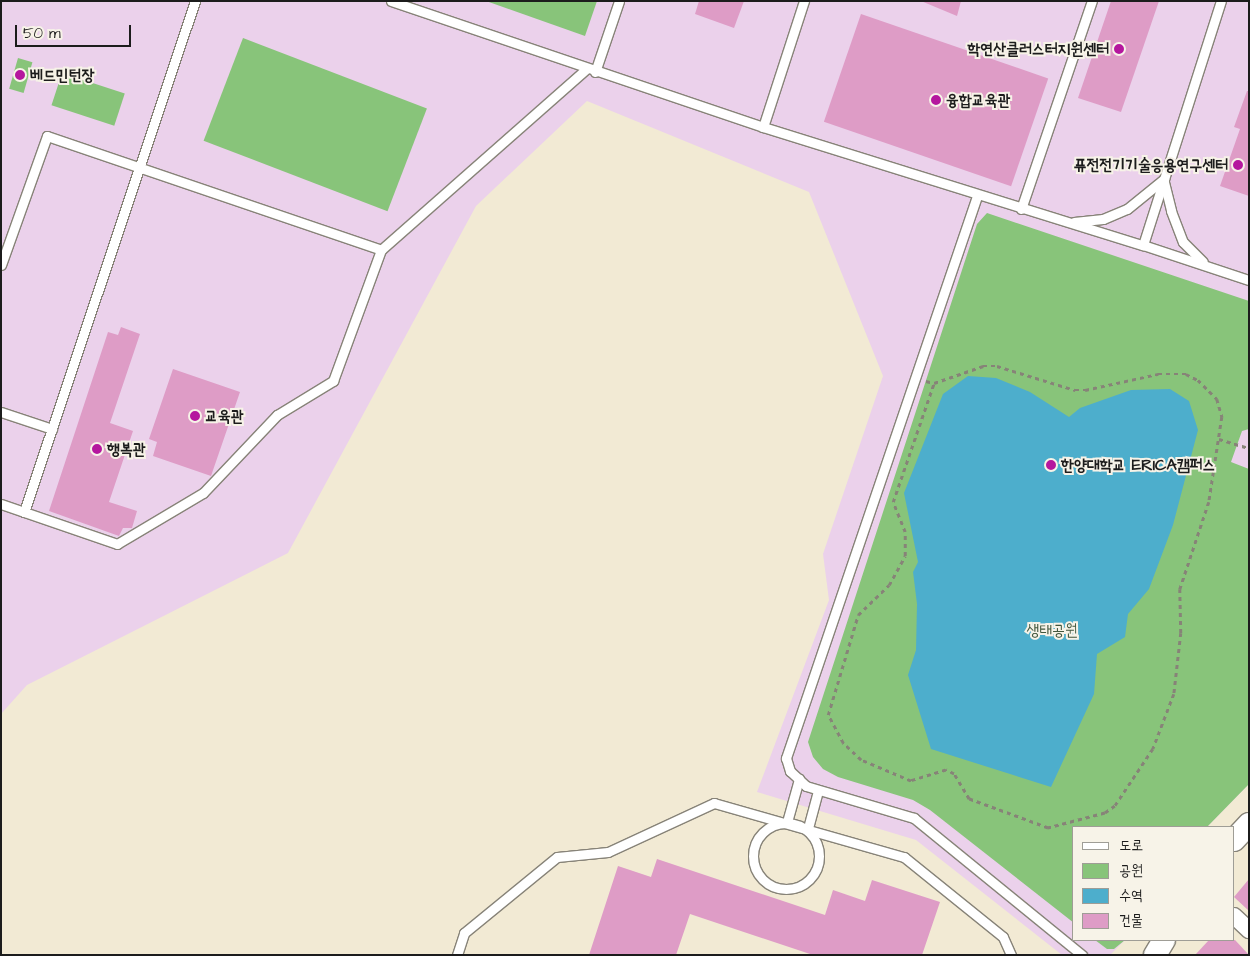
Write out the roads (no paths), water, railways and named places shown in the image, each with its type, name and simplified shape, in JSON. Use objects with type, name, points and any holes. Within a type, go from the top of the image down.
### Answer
[{"type":"main road","points":[[1235,839],[1249,824]]},
{"type":"main road","points":[[1155,955],[1163,941]]},
{"type":"street","points":[[1235,917],[1249,930]]},
{"type":"lane","points":[[24,512],[194,1]]},
{"type":"lane","points":[[391,1],[590,71],[977,196],[1249,280]]},
{"type":"lane","points":[[1,504],[117,544],[203,493],[277,415],[333,382],[381,250],[590,71],[619,1]]},
{"type":"lane","points":[[762,126],[804,1]]},
{"type":"lane","points":[[1022,209],[1092,1]]},
{"type":"lane","points":[[1143,246],[1220,1]]},
{"type":"lane","points":[[1,265],[47,136],[381,250]]},
{"type":"lane","points":[[1068,223],[1103,219],[1127,209],[1164,179]]},
{"type":"lane","points":[[1164,179],[1171,211],[1183,242],[1210,267]]},
{"type":"lane","points":[[977,196],[786,758],[790,771],[806,786],[914,818],[1082,955]]},
{"type":"lane","points":[[1,412],[52,428]]},
{"type":"lane","points":[[790,823],[799,779]]},
{"type":"lane","points":[[808,828],[818,790]]},
{"type":"lane","points":[[457,955],[464,933],[557,857],[608,852],[714,803],[808,828],[904,857],[1003,937],[1010,955]]},
{"type":"lane","points":[[790,823],[804,828],[815,841],[819,856],[817,867],[803,884],[782,889],[763,880],[753,861],[754,850],[757,840],[773,826],[790,823]]},
{"type":"water","points":[[968,376],[996,378],[1030,392],[1069,417],[1080,408],[1131,390],[1170,389],[1189,401],[1198,430],[1173,525],[1149,589],[1128,614],[1125,637],[1097,654],[1094,694],[1051,787],[931,749],[908,675],[916,650],[917,604],[913,572],[918,562],[904,493],[943,394]]},
{"type":"place","name":"학연산클러스터지원센터","points":[[1119,49]]},
{"type":"place","name":"베드민턴장","points":[[20,75]]},
{"type":"place","name":"융합교육관","points":[[936,100]]},
{"type":"place","name":"퓨전전기기술응용연구센터","points":[[1238,165]]},
{"type":"place","name":"교육관","points":[[195,416]]},
{"type":"place","name":"행복관","points":[[97,449]]},
{"type":"place","name":"한양대학교 ERICA캠퍼스","points":[[1051,465]]},
{"type":"park label","name":"생태공원","points":[[1052,630]]}]
